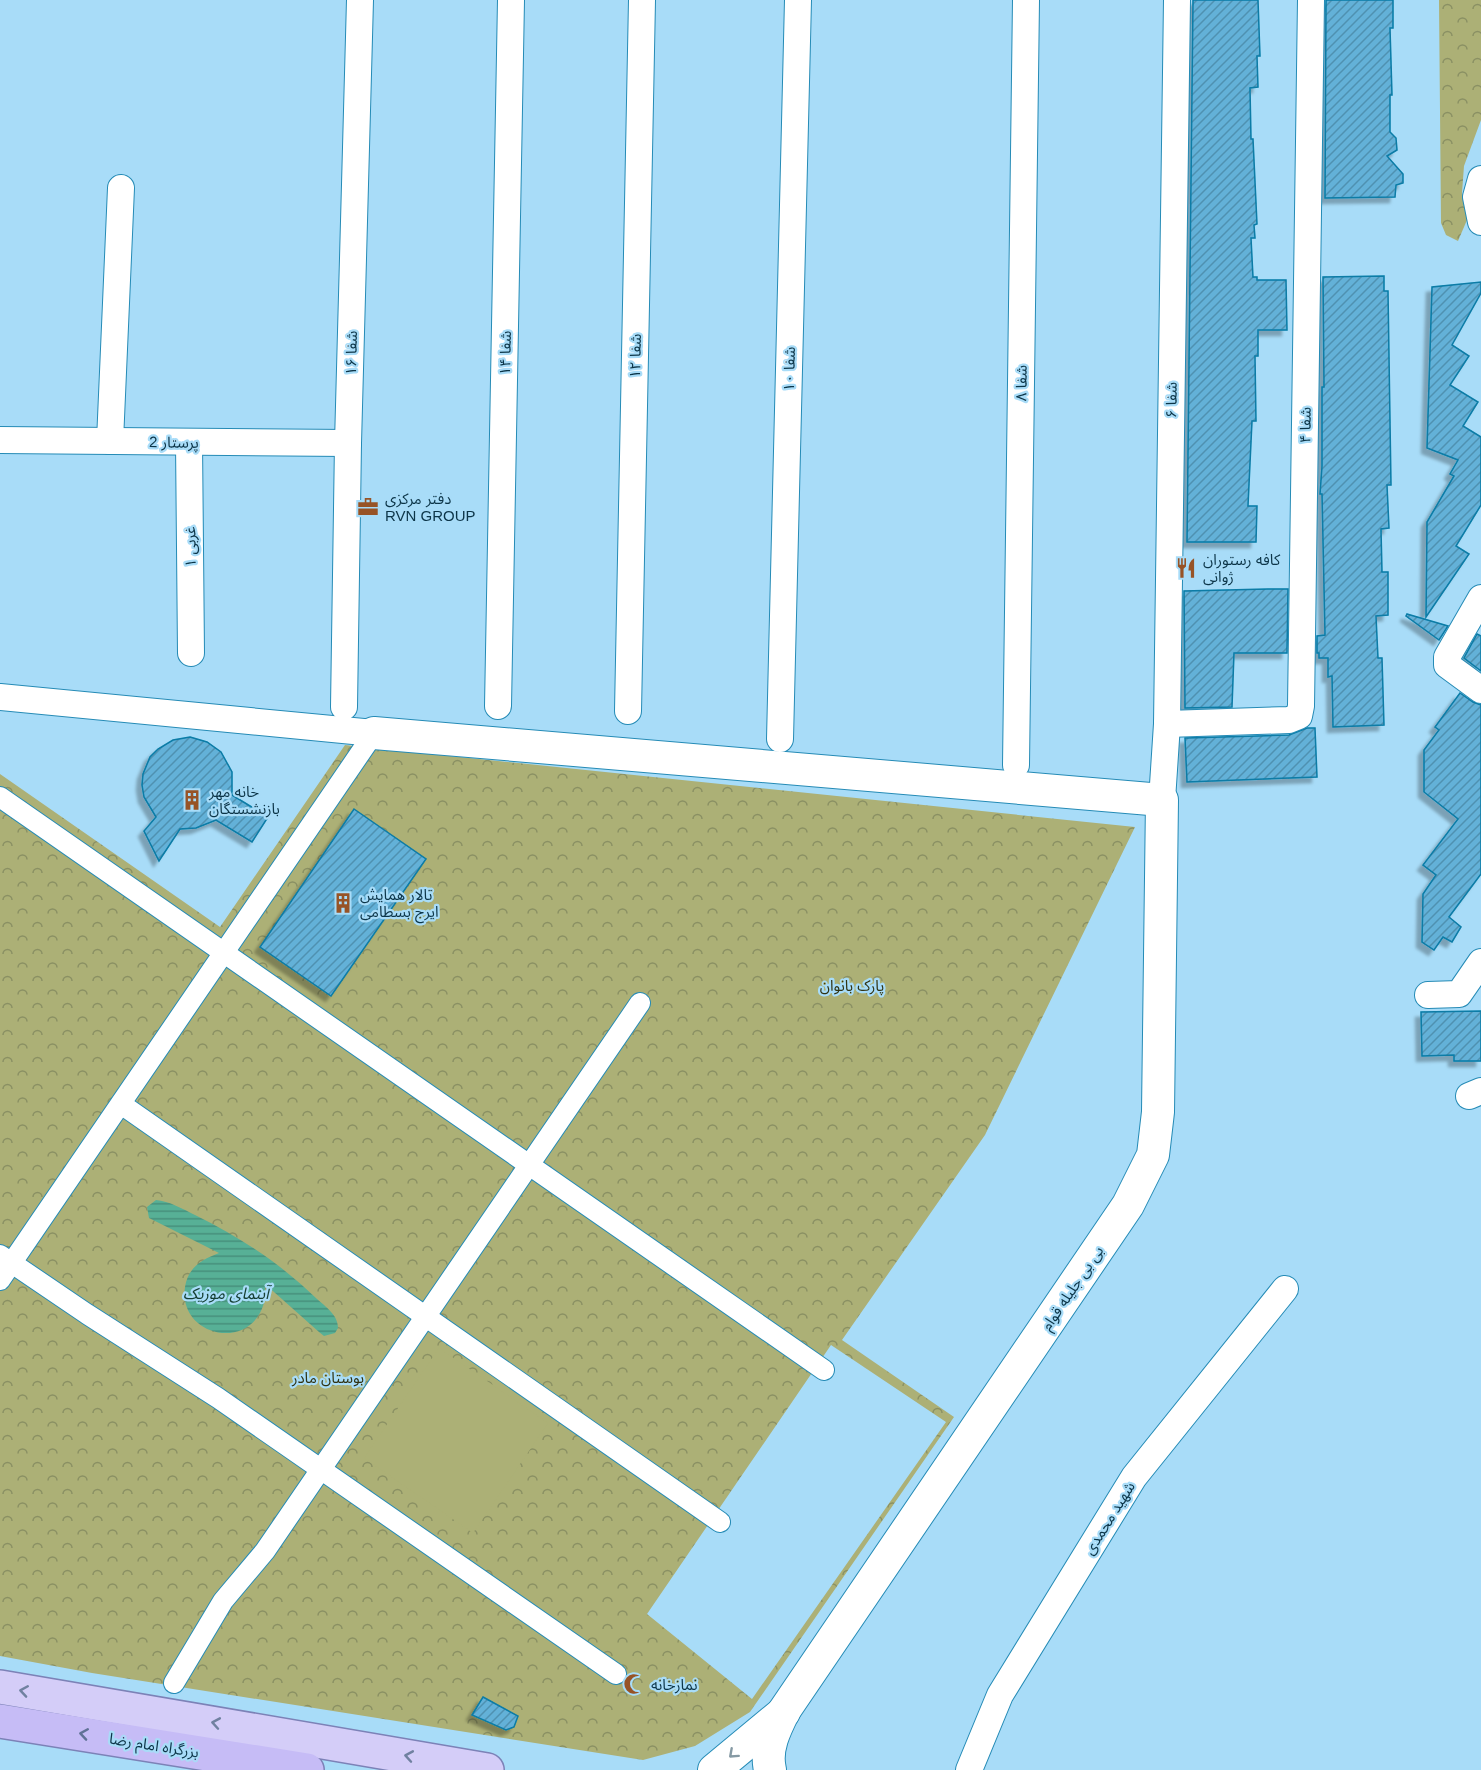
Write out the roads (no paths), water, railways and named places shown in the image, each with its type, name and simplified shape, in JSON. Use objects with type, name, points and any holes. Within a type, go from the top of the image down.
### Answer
[{"type":"highway","name":"بزرگراه امام رضا","points":[[0,1721],[307,1770]]},
{"type":"main road","points":[[0,1688],[487,1770]]},
{"type":"street","name":"شفا ۱۶","points":[[344,706],[348,443],[360,0]]},
{"type":"street","name":"شفا ۱۴","points":[[498,706],[511,0]]},
{"type":"street","name":"شفا ۱۲","points":[[628,711],[642,0]]},
{"type":"street","name":"شفا ۱۰","points":[[780,739],[798,0]]},
{"type":"street","name":"شفا ۸","points":[[1016,765],[1026,0]]},
{"type":"street","name":"شفا ۶","points":[[1162,800],[1167,724],[1177,0]]},
{"type":"street","name":"شفا ۴","points":[[1167,724],[1289,720],[1299,716],[1301,706],[1311,0]]},
{"type":"street","points":[[1481,179],[1476,197],[1481,222]]},
{"type":"street","points":[[110,441],[121,188]]},
{"type":"street","name":"پرستار 2","points":[[0,440],[348,443]]},
{"type":"street","name":"۱ غربی","points":[[189,442],[191,653]]},
{"type":"street","points":[[1481,598],[1448,657],[1447,665],[1481,690]]},
{"type":"street","points":[[0,697],[374,733],[1162,800]]},
{"type":"street","points":[[0,1280],[6,1259],[121,1104],[374,733]]},
{"type":"street","points":[[0,797],[824,1370]]},
{"type":"street","name":"بی بی جلیله قوام","points":[[784,1711],[1128,1205],[1153,1155],[1158,1112],[1162,800]]},
{"type":"street","points":[[1428,995],[1459,994],[1481,962]]},
{"type":"street","points":[[174,1683],[223,1601],[265,1551],[640,1003]]},
{"type":"street","points":[[121,1104],[720,1522]]},
{"type":"street","points":[[6,1259],[218,1398],[616,1674]]},
{"type":"street","name":"شهید محمدی","points":[[969,1770],[1000,1695],[1134,1477],[1285,1289]]},
{"type":"street","points":[[714,1770],[784,1711]]},
{"type":"street","points":[[770,1770],[768,1761],[772,1735],[784,1711]]},
{"type":"water","name":"آبنمای موزیک","points":[[156,1200],[176,1206],[212,1223],[274,1263],[331,1312],[338,1328],[335,1333],[324,1336],[265,1284],[263,1306],[255,1320],[243,1329],[229,1333],[215,1332],[202,1326],[192,1317],[186,1303],[185,1287],[189,1274],[197,1265],[219,1253],[149,1218],[147,1207]]},
{"type":"place","name":"دفتر مرکزی RVN GROUP","points":[[368,507]]},
{"type":"place","name":"کافه رستوران ژوانی","points":[[1186,568]]},
{"type":"place","name":"خانه مهر بازنشستگان","points":[[192,800]]},
{"type":"place","name":"تالار همایش ایرج بسطامی","points":[[343,903]]},
{"type":"place","name":"نمازخانه","points":[[634,1684]]},
{"type":"park label","name":"پارک بانوان","points":[[852,985]]},
{"type":"park label","name":"بوستان مادر","points":[[328,1377]]}]
